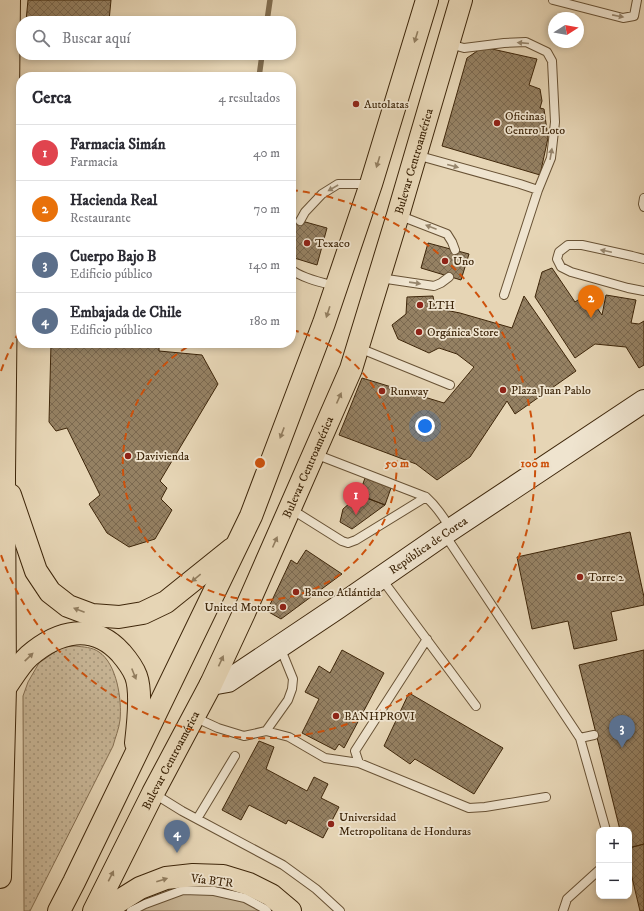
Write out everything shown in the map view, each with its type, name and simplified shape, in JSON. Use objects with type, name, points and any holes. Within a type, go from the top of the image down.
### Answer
[{"type":"main road","points":[[0,0],[0,9]]},
{"type":"main road","points":[[0,877],[5,688],[3,464],[13,314],[9,0]]},
{"type":"main road","points":[[59,911],[136,756],[251,516],[324,323],[371,184],[427,0]]},
{"type":"main road","name":"Bulevar Centroamérica","points":[[94,911],[210,684],[244,613],[351,369],[461,0]]},
{"type":"main road","points":[[3,464],[36,571],[50,592],[68,606],[92,615],[119,617],[142,613],[166,602],[237,544]]},
{"type":"main road","points":[[5,688],[28,657],[59,637],[76,633],[95,635],[105,639],[124,657],[136,677],[138,690],[138,710],[136,756]]},
{"type":"main road","points":[[103,911],[140,888],[166,878],[193,875],[223,876],[249,884],[271,896],[290,911]]},
{"type":"street","name":"República de Corea","points":[[210,684],[228,681],[448,532],[644,402]]},
{"type":"lane","points":[[553,0],[623,18],[634,16],[637,0]]},
{"type":"lane","points":[[448,44],[464,48],[526,42],[548,52],[552,61],[555,122],[551,158],[538,190],[504,295]]},
{"type":"lane","points":[[416,155],[538,190]]},
{"type":"lane","points":[[300,221],[305,212],[322,194],[338,184],[371,184]]},
{"type":"lane","points":[[644,198],[644,207]]},
{"type":"lane","points":[[398,214],[447,234],[452,242],[454,250]]},
{"type":"lane","points":[[644,259],[582,245],[568,245],[559,252],[557,259],[561,267],[571,272],[644,291]]},
{"type":"lane","points":[[296,273],[336,286]]},
{"type":"lane","points":[[379,278],[434,286],[449,277]]},
{"type":"lane","points":[[358,348],[450,385]]},
{"type":"lane","points":[[314,454],[426,497],[440,513],[448,532],[580,738],[605,827]]},
{"type":"lane","points":[[290,508],[342,541],[348,542],[356,540],[426,497]]},
{"type":"lane","points":[[381,577],[476,706]]},
{"type":"lane","points":[[359,763],[356,751],[427,639]]},
{"type":"lane","points":[[266,732],[288,700],[294,679],[280,646]]},
{"type":"lane","points":[[193,717],[218,728],[244,736],[266,732],[289,737],[325,758],[359,763],[469,808],[485,807],[546,797]]},
{"type":"lane","points":[[580,738],[594,735]]},
{"type":"lane","points":[[197,819],[235,756]]},
{"type":"lane","points":[[153,793],[197,819],[283,865],[316,889],[340,911]]},
{"type":"lane","points":[[563,911],[567,899],[596,873]]},
{"type":"lane","name":"Vía BTR","points":[[131,911],[183,890],[214,892],[245,898],[267,911]]},
{"type":"shaded area","points":[[75,646],[96,650],[110,665],[119,693],[119,723],[113,746],[30,911],[24,911],[23,696],[28,682],[39,663],[62,647]]},
{"type":"shaded area","points":[[183,890],[214,891],[267,911],[131,911]]},
{"type":"building","points":[[28,0],[111,0],[109,16],[26,16]]},
{"type":"building","name":"Oficinas Centro Loto","points":[[483,47],[537,59],[529,85],[540,89],[542,101],[540,108],[544,109],[548,138],[540,175],[442,146],[467,58]]},
{"type":"building","name":"Texaco","points":[[296,219],[327,228],[317,265],[296,259]]},
{"type":"building","name":"Uno","points":[[428,243],[469,254],[461,280],[421,268]]},
{"type":"building","points":[[552,268],[575,302],[587,294],[602,315],[606,295],[636,300],[631,323],[639,324],[644,321],[644,365],[639,368],[626,347],[595,344],[575,358],[535,297],[542,272]]},
{"type":"building","name":"Plaza Juan Pablo","points":[[433,296],[435,308],[460,313],[512,328],[524,296],[576,371],[515,414],[507,401],[470,457],[437,480],[416,464],[339,435],[362,378],[444,403],[474,367],[457,354],[439,348],[429,353],[398,339],[392,325],[406,314],[407,297]]},
{"type":"building","name":"Davivienda","points":[[51,348],[159,348],[159,351],[202,355],[218,384],[160,481],[167,488],[161,499],[172,510],[155,539],[129,547],[107,533],[89,504],[100,495],[67,428],[56,431],[49,422]]},
{"type":"building","points":[[365,478],[391,488],[385,505],[359,495]]},
{"type":"building","points":[[359,495],[385,505],[352,529],[340,522],[343,509]]},
{"type":"building","name":"Torre 2","points":[[630,532],[644,597],[644,605],[611,612],[617,640],[574,649],[568,621],[532,629],[517,557]]},
{"type":"building","name":"Banco Atlántida","points":[[306,550],[342,574],[281,619],[267,611],[291,560],[297,564]]},
{"type":"building","name":"BANHPROVI","points":[[342,650],[384,673],[344,748],[339,744],[335,750],[302,733],[319,699],[305,692],[319,666],[330,673]]},
{"type":"building","points":[[644,650],[644,844],[632,847],[632,827],[619,827],[579,665]]},
{"type":"building","points":[[409,693],[503,748],[474,794],[415,759],[410,764],[384,746]]},
{"type":"building","name":"Universidad Metropolitana de Honduras","points":[[259,741],[274,747],[266,769],[307,791],[314,777],[328,784],[321,798],[339,807],[323,838],[288,820],[286,824],[249,805],[241,820],[222,810]]},
{"type":"building","points":[[644,844],[644,911],[640,911],[632,878],[632,847]]},
{"type":"waterway","points":[[268,16],[270,0]]},
{"type":"waterway","points":[[260,72],[261,60]]},
{"type":"place","name":"Autolatas","points":[[356,104]]},
{"type":"place","name":"Oficinas Centro Loto","points":[[497,123]]},
{"type":"place","name":"Texaco","points":[[307,243]]},
{"type":"place","name":"Uno","points":[[445,261]]},
{"type":"place","name":"LTH","points":[[420,305]]},
{"type":"place","name":"Hacienda Real","points":[[591,318]]},
{"type":"place","name":"Orgánica Store","points":[[419,332]]},
{"type":"place","name":"Plaza Juan Pablo","points":[[503,390]]},
{"type":"place","name":"Runway","points":[[382,391]]},
{"type":"place","name":"Davivienda","points":[[128,456]]},
{"type":"place","name":"Farmacia Simán","points":[[356,515]]},
{"type":"place","name":"Torre 2","points":[[580,577]]},
{"type":"place","name":"Banco Atlántida","points":[[296,592]]},
{"type":"place","name":"United Motors","points":[[283,607]]},
{"type":"place","name":"BANHPROVI","points":[[336,716]]},
{"type":"place","name":"Cuerpo Bajo B","points":[[622,748]]},
{"type":"place","name":"Universidad Metropolitana de Honduras","points":[[331,824]]},
{"type":"place","name":"Embajada de Chile","points":[[177,853]]}]
